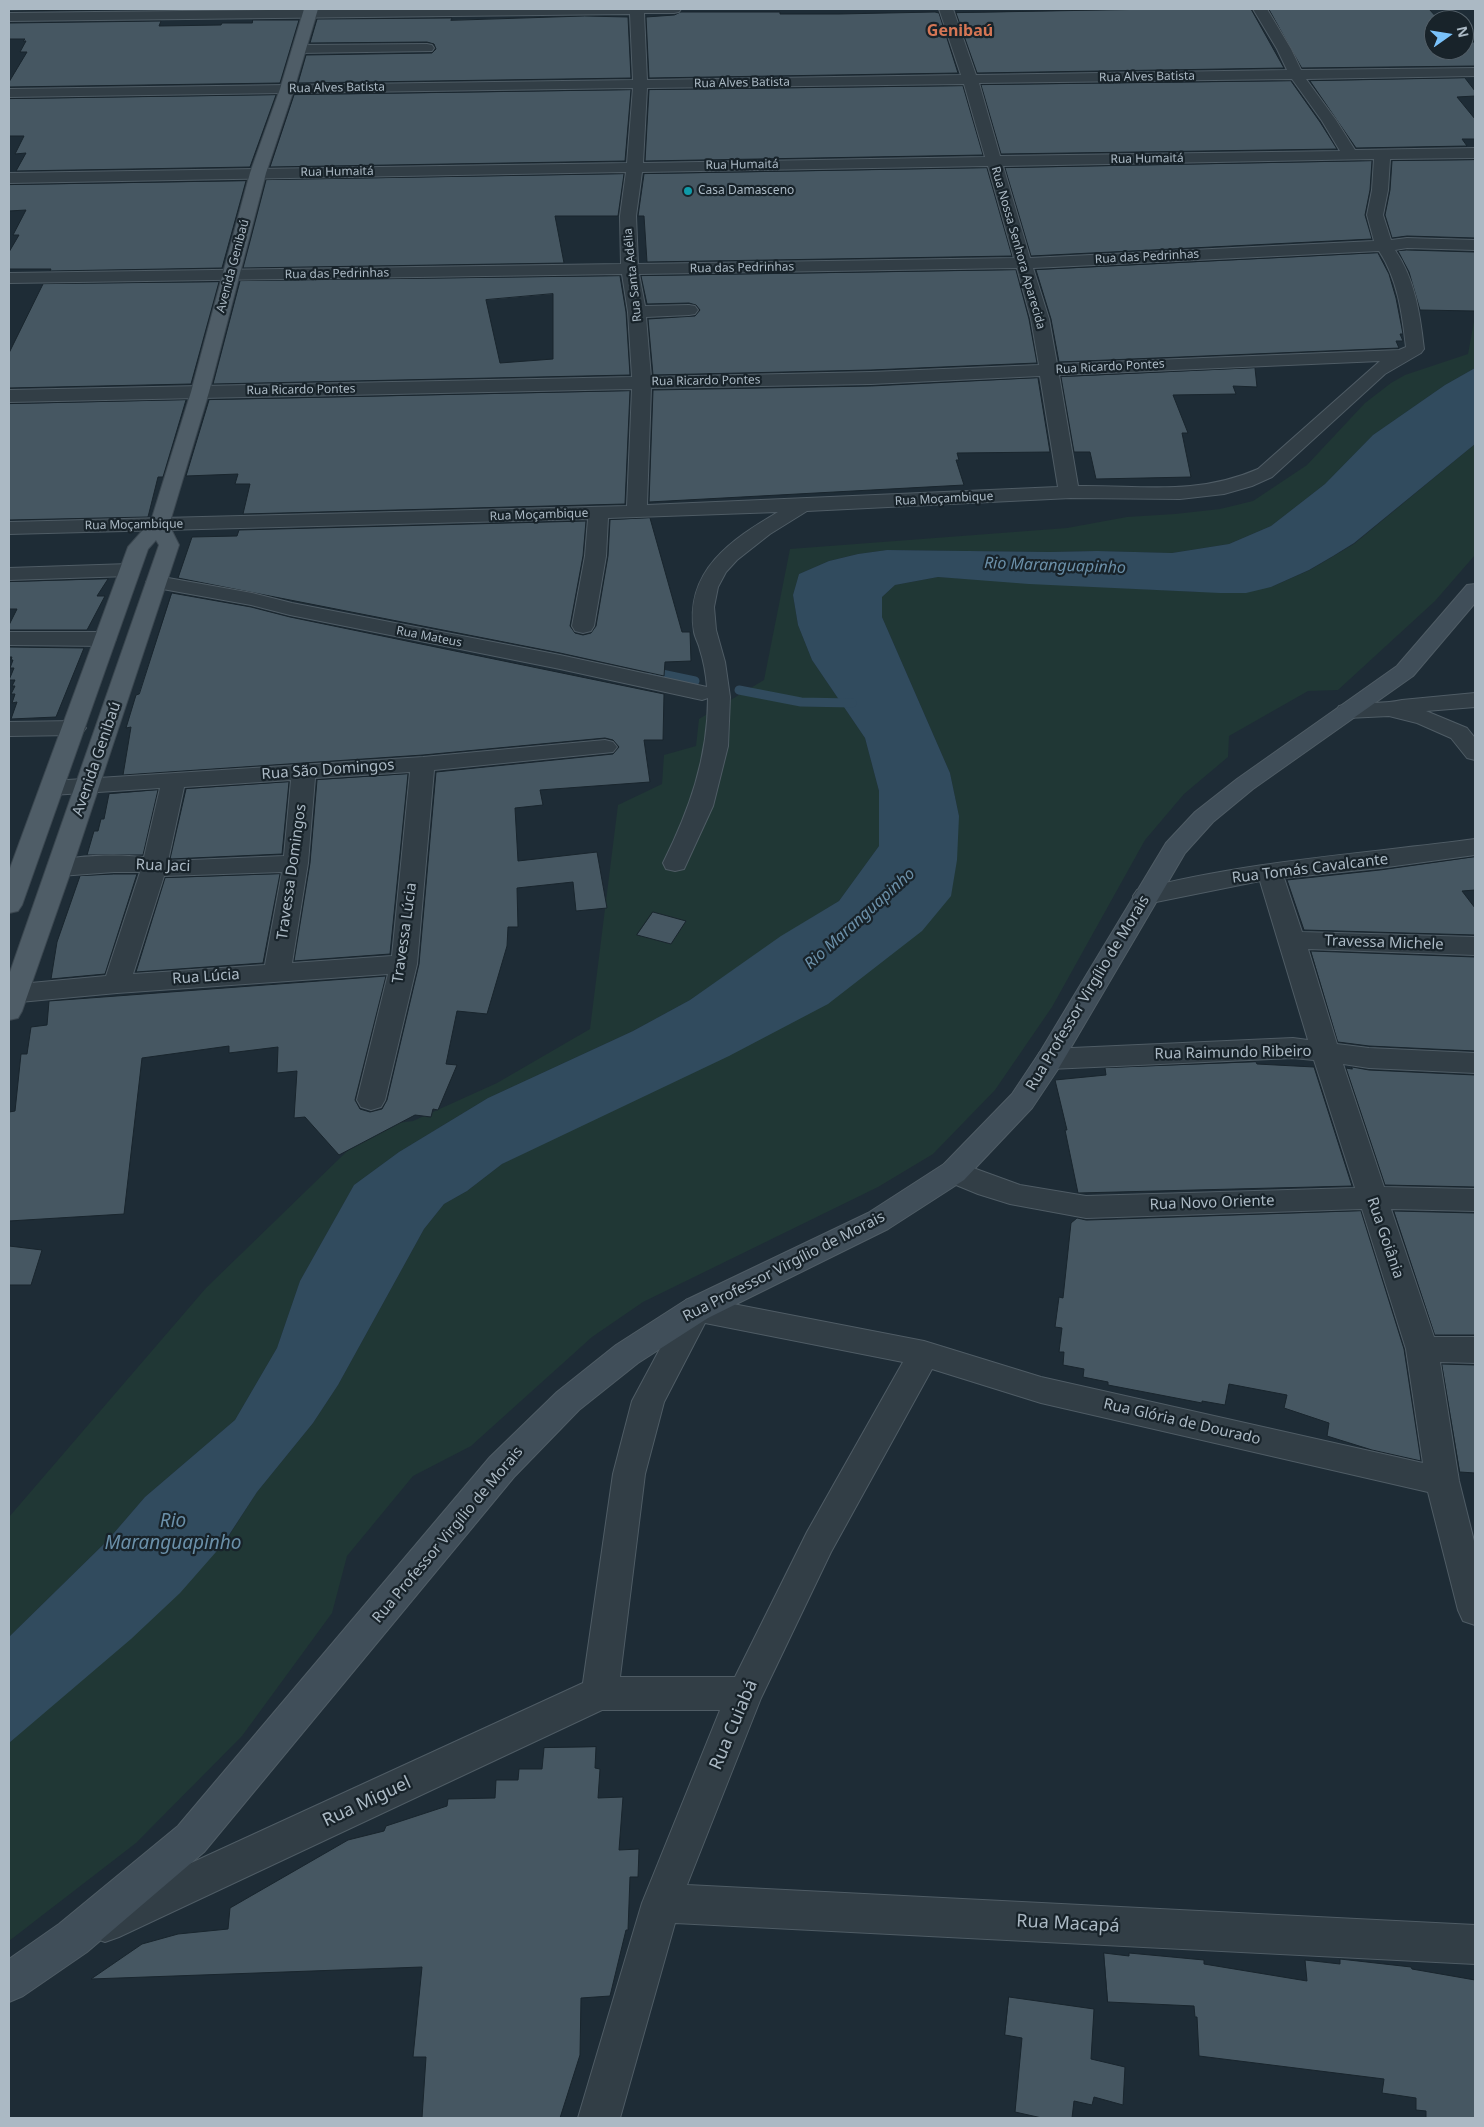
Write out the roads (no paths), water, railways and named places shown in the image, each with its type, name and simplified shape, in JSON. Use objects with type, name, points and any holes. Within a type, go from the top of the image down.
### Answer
[{"type":"main road","name":"Avenida Genibaú","points":[[9,905],[138,547],[159,525],[200,392],[258,173],[287,89],[311,10]]},
{"type":"main road","name":"Avenida Genibaú","points":[[11,999],[60,868],[169,545],[159,525]]},
{"type":"main road","name":"Rua Professor Virgílio de Morais","points":[[73,1938],[191,1840],[502,1467],[576,1395],[627,1354],[697,1309],[878,1221],[954,1172],[1022,1101],[1050,1059],[1175,849],[1204,817],[1252,779],[1404,671],[1475,590]]},
{"type":"main road","name":"Rua Miguel","points":[[9,1982],[73,1938]]},
{"type":"street","name":"Rua Santa Adélia","points":[[636,9],[640,85],[636,167],[628,216],[630,270],[637,312],[642,382],[637,512]]},
{"type":"street","points":[[9,17],[311,10],[674,9]]},
{"type":"street","name":"Rua Nossa Senhora Aparecida","points":[[946,9],[970,80],[1040,319],[1069,492]]},
{"type":"street","points":[[1260,9],[1284,49],[1296,75],[1329,120],[1350,155]]},
{"type":"street","points":[[299,49],[427,48]]},
{"type":"street","name":"Rua Alves Batista","points":[[9,93],[1475,72]]},
{"type":"street","name":"Rua Humaitá","points":[[9,178],[1475,153]]},
{"type":"street","points":[[1382,155],[1380,190],[1375,215],[1384,246],[1396,264],[1410,307],[1415,349],[1402,355]]},
{"type":"street","name":"Rua das Pedrinhas","points":[[9,278],[1023,263],[1384,246],[1407,243],[1475,245]]},
{"type":"street","points":[[637,312],[689,310]]},
{"type":"street","name":"Rua Ricardo Pontes","points":[[9,396],[871,378],[1402,355]]},
{"type":"street","name":"Rua Moçambique","points":[[9,528],[598,514],[802,506],[1069,492],[1196,493],[1242,484],[1265,473],[1379,370],[1402,355]]},
{"type":"street","points":[[674,863],[692,829],[706,796],[719,731],[716,675],[711,649],[705,632],[704,599],[718,568],[742,543],[802,506]]},
{"type":"street","points":[[583,626],[592,574],[598,514]]},
{"type":"street","points":[[9,574],[130,570]]},
{"type":"street","name":"Rua Mateus","points":[[157,582],[252,599],[702,693]]},
{"type":"street","points":[[9,638],[105,639]]},
{"type":"street","points":[[1347,711],[1475,700]]},
{"type":"street","points":[[1389,708],[1467,733],[1475,753]]},
{"type":"street","points":[[9,729],[74,728]]},
{"type":"street","name":"Rua São Domingos","points":[[52,788],[423,764],[604,747]]},
{"type":"street","name":"Travessa Lúcia","points":[[371,1100],[404,964],[423,764]]},
{"type":"street","name":"Travessa Domingos","points":[[277,972],[296,863],[304,771]]},
{"type":"street","points":[[116,984],[155,866],[174,780]]},
{"type":"street","name":"Rua Tomás Cavalcante","points":[[1146,896],[1269,871],[1380,860],[1475,847]]},
{"type":"street","name":"Rua Jaci","points":[[60,868],[155,866],[167,869],[296,863]]},
{"type":"street","name":"Rua Goiânia","points":[[1269,871],[1292,940],[1324,1052],[1422,1349],[1442,1481],[1463,1523],[1475,1610]]},
{"type":"street","name":"Travessa Michele","points":[[1292,940],[1475,946]]},
{"type":"street","name":"Rua Lúcia","points":[[11,999],[116,984],[404,964]]},
{"type":"street","name":"Rua Raimundo Ribeiro","points":[[1050,1059],[1293,1048],[1369,1058],[1475,1063]]},
{"type":"street","name":"Rua Novo Oriente","points":[[954,1172],[988,1186],[1020,1196],[1086,1206],[1372,1198],[1475,1200]]},
{"type":"street","points":[[600,1693],[628,1474],[636,1439],[648,1401],[697,1309]]},
{"type":"street","name":"Rua Glória de Dourado","points":[[697,1309],[924,1354],[1041,1390],[1442,1481]]},
{"type":"street","points":[[1422,1349],[1475,1350]]},
{"type":"street","name":"Rua Cuiabá","points":[[599,2118],[661,1903],[745,1694],[819,1542],[924,1354]]},
{"type":"street","name":"Rua Miguel","points":[[73,1938],[600,1693],[745,1694]]},
{"type":"street","name":"Rua Macapá","points":[[661,1903],[1475,1945]]},
{"type":"water","name":"Rio Maranguapinho","points":[[1475,368],[1475,444],[1354,543],[1309,570],[1271,587],[1246,593],[1220,593],[1029,584],[938,577],[895,585],[882,597],[882,617],[950,773],[959,816],[957,860],[951,896],[922,931],[828,1004],[729,1056],[502,1164],[467,1191],[444,1204],[424,1229],[338,1385],[313,1423],[257,1492],[223,1544],[180,1593],[131,1639],[9,1743],[9,1637],[107,1541],[145,1497],[235,1420],[277,1348],[300,1281],[354,1185],[399,1152],[488,1098],[633,1031],[690,1000],[781,936],[839,901],[879,846],[879,791],[865,738],[812,660],[798,625],[793,595],[799,574],[829,561],[887,550],[1172,553],[1229,544],[1271,526],[1325,484],[1373,435],[1445,385]]},
{"type":"waterway","points":[[652,672],[695,681]]},
{"type":"waterway","points":[[739,690],[801,702],[852,703]]},
{"type":"place","name":"Casa Damasceno","points":[[688,191]]},
{"type":"district","name":"Genibaú","points":[[960,31]]}]
